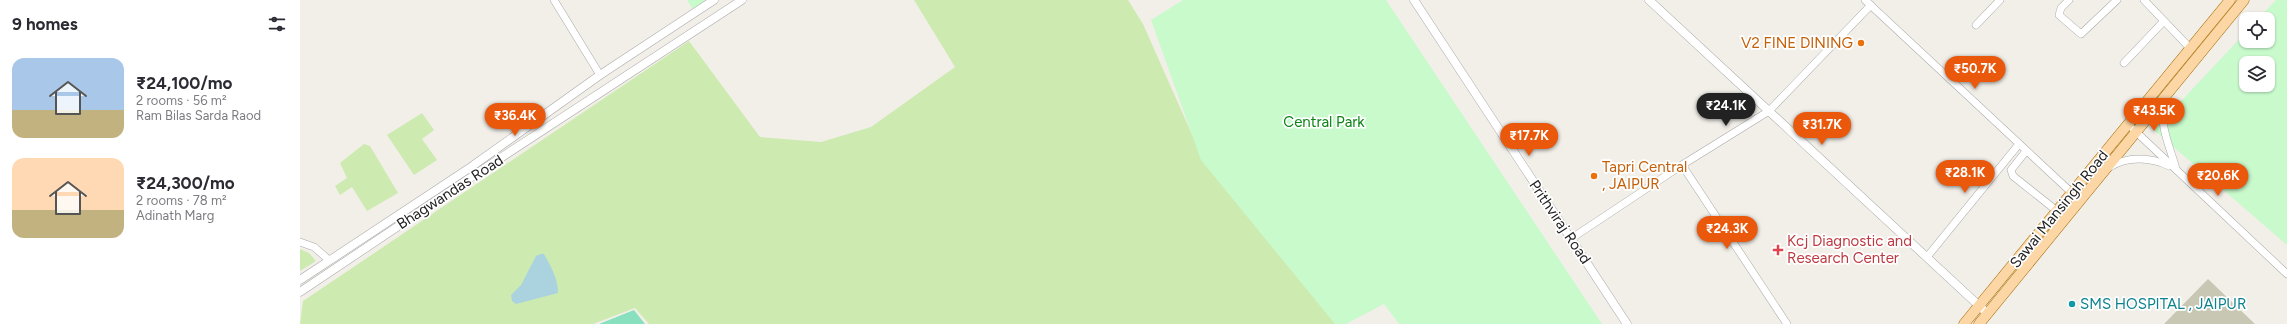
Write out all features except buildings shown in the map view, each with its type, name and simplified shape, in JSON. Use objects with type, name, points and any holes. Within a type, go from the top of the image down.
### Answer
[{"type":"main road","name":"Sawai Mansingh Road","points":[[1964,324],[2230,0]]},
{"type":"main road","points":[[1979,324],[2244,0]]},
{"type":"street","points":[[554,0],[600,75]]},
{"type":"street","name":"Bhagwandas Road","points":[[300,280],[506,143],[600,75],[714,0]]},
{"type":"street","name":"Bhagwandas Road","points":[[300,292],[476,174],[742,0]]},
{"type":"street","name":"Prithviraj Road","points":[[1414,0],[1459,71],[1572,238],[1627,324]]},
{"type":"street","points":[[1649,0],[1988,314]]},
{"type":"street","points":[[1976,25],[2000,0]]},
{"type":"street","points":[[2069,0],[2061,8],[2059,15],[2081,34],[2117,0]]},
{"type":"street","points":[[2144,0],[2190,48]]},
{"type":"street","points":[[1572,238],[1682,166],[1770,111],[1868,3],[2072,193]]},
{"type":"street","points":[[2124,63],[2164,21]]},
{"type":"street","points":[[2168,94],[2162,108],[2163,128],[2176,170]]},
{"type":"street","points":[[2128,124],[2287,274]]},
{"type":"street","points":[[1927,257],[2019,144]]},
{"type":"street","points":[[2026,151],[2011,170],[2013,176],[2057,210]]},
{"type":"street","points":[[2108,168],[2125,160],[2147,159],[2162,163],[2176,170]]},
{"type":"street","points":[[1682,166],[1787,324]]},
{"type":"street","points":[[300,242],[314,247],[329,260]]},
{"type":"shaded area","points":[[2208,279],[2255,324],[2164,324]]},
{"type":"green space","points":[[687,0],[710,0],[694,11]]},
{"type":"green space","points":[[914,0],[1128,0],[1143,24],[1202,157],[1339,324],[649,324],[635,308],[593,324],[300,324],[303,301],[689,41],[760,137],[821,142],[871,127],[955,67]]},
{"type":"green space","name":"Central Park","points":[[1183,0],[1386,0],[1602,324],[1399,324],[1384,304],[1346,324],[1335,324],[1201,160],[1151,20]]},
{"type":"green space","points":[[2276,0],[2287,0],[2287,245],[2154,130],[2239,39],[2239,48],[2275,48],[2275,12],[2265,12]]},
{"type":"green space","points":[[422,113],[434,130],[422,139],[437,160],[414,175],[387,135]]},
{"type":"green space","points":[[364,144],[370,146],[398,193],[367,211],[352,187],[340,195],[335,186],[347,178],[340,163]]},
{"type":"green space","points":[[300,249],[309,253],[316,261],[300,271]]},
{"type":"green space","points":[[634,310],[645,324],[599,324]]},
{"type":"water","points":[[544,254],[554,273],[558,293],[516,304],[512,301],[511,295],[521,285],[536,256]]},
{"type":"place","name":"V2 FINE DINING","points":[[1861,43]]},
{"type":"place","name":"Tapri Central , JAIPUR","points":[[1594,176]]},
{"type":"place","name":"Kcj Diagnostic and Research Center","points":[[1778,250]]},
{"type":"place","name":"SMS HOSPITAL , JAIPUR","points":[[2072,304]]}]
